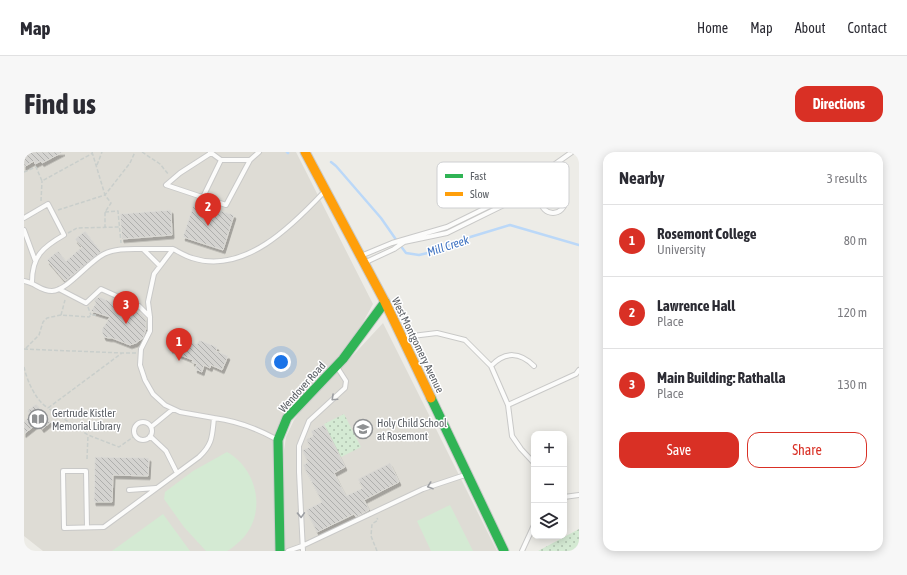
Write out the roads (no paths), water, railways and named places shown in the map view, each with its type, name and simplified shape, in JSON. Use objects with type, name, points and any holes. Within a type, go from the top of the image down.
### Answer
[{"type":"main road","name":"West Montgomery Avenue","points":[[305,152],[385,302],[504,551]]},
{"type":"main road","name":"Wendover Road","points":[[280,551],[278,440],[288,418],[336,366],[385,302]]},
{"type":"lane","points":[[250,160],[221,160],[211,152],[166,185],[226,205],[250,160],[259,152]]},
{"type":"lane","points":[[558,162],[572,152]]},
{"type":"lane","points":[[203,197],[221,160]]},
{"type":"lane","points":[[24,281],[32,282],[44,290],[59,290],[66,286],[104,254],[121,249],[173,249],[193,258],[215,262],[237,258],[273,240],[301,216],[325,190]]},
{"type":"lane","points":[[24,218],[48,204],[64,235],[50,243],[42,250],[35,260],[32,271],[32,282]]},
{"type":"lane","points":[[363,259],[392,243],[447,227],[486,208]]},
{"type":"lane","points":[[363,259],[380,255],[394,249],[404,242],[447,233],[498,208]]},
{"type":"lane","points":[[544,208],[546,211],[554,213],[562,208]]},
{"type":"lane","points":[[24,230],[35,260]]},
{"type":"lane","points":[[143,249],[160,266]]},
{"type":"lane","points":[[173,249],[154,274],[148,302],[150,331],[141,349],[140,365],[145,380],[153,394],[165,405],[173,409],[180,412],[232,420],[257,429],[278,440]]},
{"type":"lane","points":[[59,290],[86,303],[101,290],[139,306],[150,317]]},
{"type":"lane","points":[[402,337],[437,333],[465,340],[491,366],[508,406],[512,436],[531,459]]},
{"type":"lane","points":[[491,366],[504,356],[513,355],[524,358],[534,366]]},
{"type":"lane","points":[[303,551],[299,446],[309,421],[345,388],[346,381],[336,366]]},
{"type":"lane","points":[[508,406],[576,374],[579,370]]},
{"type":"lane","points":[[151,426],[173,409]]},
{"type":"lane","points":[[87,527],[86,471],[63,471],[64,528],[104,527],[199,457],[208,448],[212,437],[214,418]]},
{"type":"lane","points":[[146,422],[151,426],[152,430],[150,436],[144,440],[138,438],[135,429],[139,423],[146,422]]},
{"type":"lane","points":[[150,436],[166,451],[177,473]]},
{"type":"lane","points":[[288,551],[302,546],[423,489],[457,479],[467,474]]},
{"type":"lane","points":[[129,490],[157,488]]},
{"type":"lane","points":[[567,497],[579,495]]},
{"type":"lane","points":[[522,551],[531,532]]},
{"type":"waterway","name":"Mill Creek","points":[[331,162],[381,218],[397,241]]},
{"type":"waterway","name":"Mill Creek","points":[[400,245],[406,253],[419,255],[432,252],[467,238],[510,225],[579,245]]},
{"type":"place","name":"Lawrence Hall","points":[[208,226]]},
{"type":"place","name":"Main Building: Rathalla","points":[[126,324]]},
{"type":"place","name":"Rosemont College","points":[[179,361]]},
{"type":"place","name":"Gertrude Kistler Memorial Library","points":[[38,419]]},
{"type":"place","name":"Holy Child School at Rosemont","points":[[363,429]]}]
